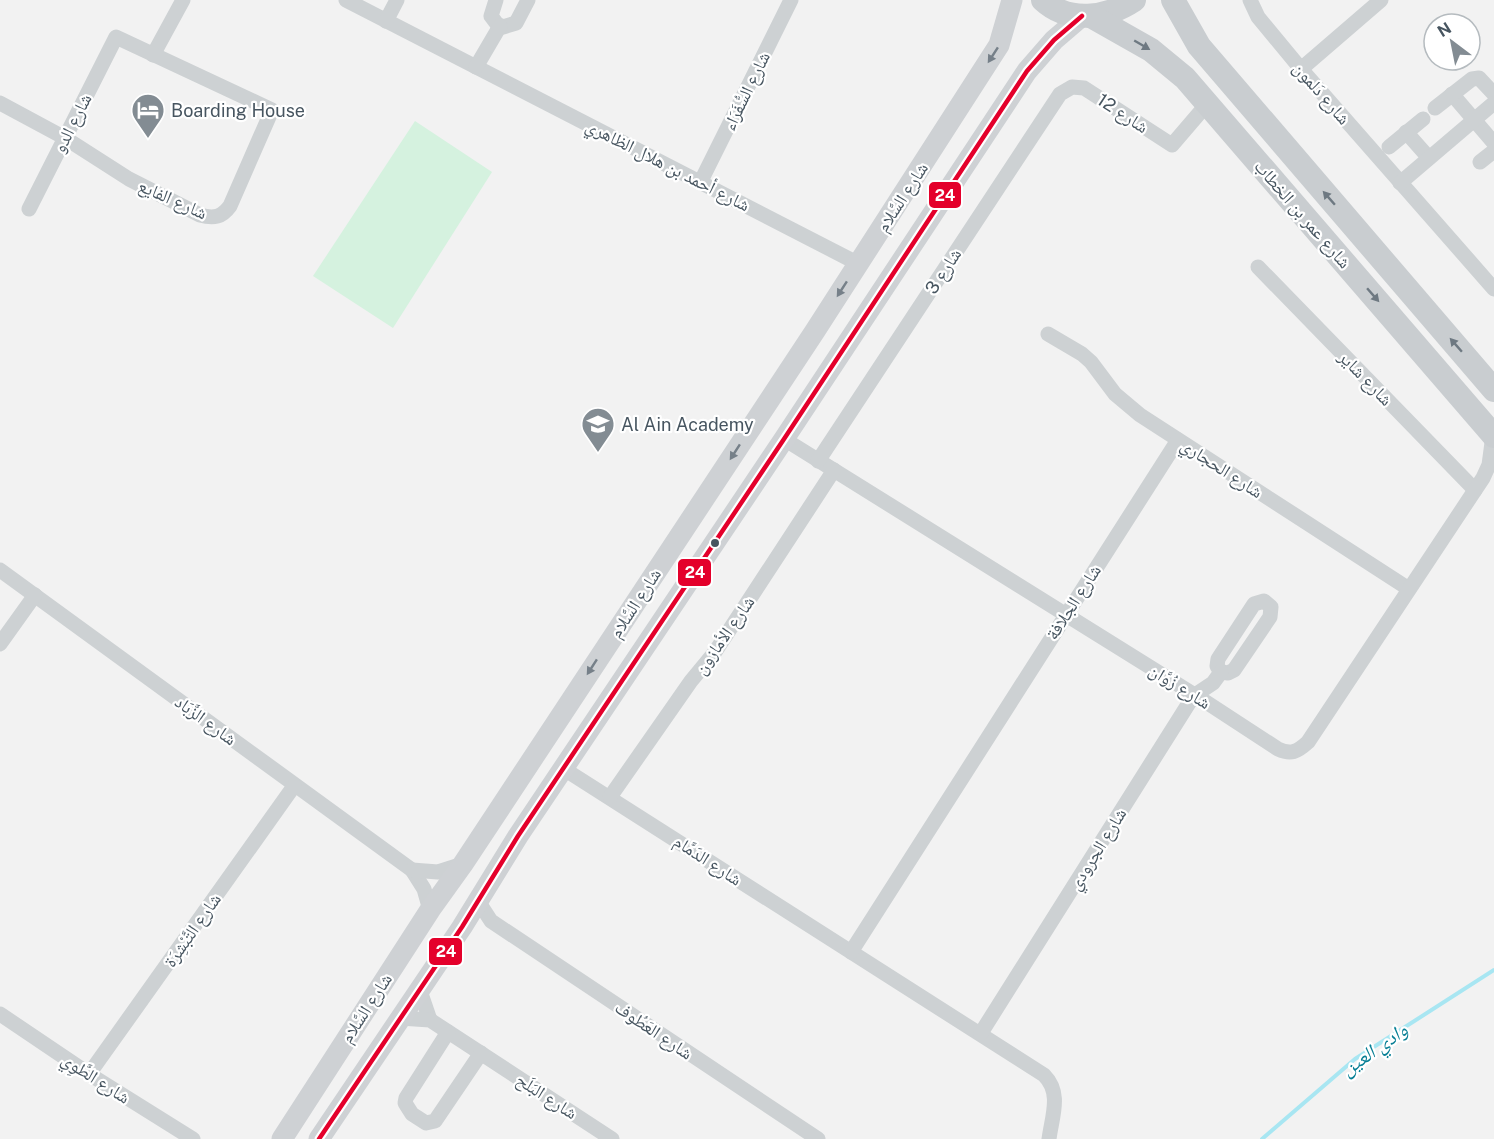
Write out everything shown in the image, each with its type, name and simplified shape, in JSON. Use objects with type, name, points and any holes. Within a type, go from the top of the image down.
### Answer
[{"type":"main road","name":"شارع عمر بن الخطاب","points":[[1042,0],[1064,12],[1086,16],[1151,50],[1185,78],[1493,436]]},
{"type":"main road","points":[[1086,16],[1113,12],[1134,0]]},
{"type":"main road","name":"شارع عمر بن الخطاب","points":[[1173,0],[1199,46],[1494,390]]},
{"type":"street","points":[[153,55],[183,0]]},
{"type":"street","name":"شارع أحمد بن هلال الظاهري","points":[[346,0],[859,264]]},
{"type":"street","points":[[386,21],[397,0]]},
{"type":"street","points":[[496,0],[491,16],[500,26],[516,23],[528,0]]},
{"type":"street","name":"شارع السُّفَرَاء","points":[[701,181],[791,0]]},
{"type":"street","name":"شارع السَّلام","points":[[282,1139],[430,910],[463,864],[859,264],[999,45],[1012,0]]},
{"type":"street","name":"شارع دَلمون","points":[[1250,0],[1258,17],[1301,69],[1400,183],[1492,281]]},
{"type":"street","points":[[1301,69],[1381,0]]},
{"type":"street","name":"شارع السَّلام","points":[[320,1139],[462,927],[518,836],[784,439],[1027,70],[1054,40],[1086,16]]},
{"type":"street","points":[[476,67],[500,26]]},
{"type":"street","name":"شارع الفايع","points":[[0,103],[65,138],[123,176],[200,215],[210,218],[225,213],[272,110],[116,37]]},
{"type":"street","name":"شارع الدو","points":[[29,209],[116,37]]},
{"type":"street","points":[[1435,108],[1468,81],[1476,78],[1483,81],[1494,94]]},
{"type":"street","name":"شارع 12","points":[[1072,87],[1084,88],[1172,145],[1208,103]]},
{"type":"street","name":"شارع 3","points":[[818,460],[1060,94],[1072,87]]},
{"type":"street","points":[[1452,94],[1494,143]]},
{"type":"street","points":[[1400,183],[1494,103]]},
{"type":"street","points":[[1389,147],[1423,119]]},
{"type":"street","points":[[1406,132],[1429,158]]},
{"type":"street","points":[[1480,162],[1494,152]]},
{"type":"street","name":"شارع شاير","points":[[1258,267],[1484,481]]},
{"type":"street","name":"شارع الحجاري","points":[[1048,334],[1083,354],[1125,404],[1409,589]]},
{"type":"street","name":"شارع زُوَّان","points":[[784,439],[1287,753],[1294,752],[1308,742],[1409,589],[1484,481],[1493,436]]},
{"type":"street","name":"شارع الجلافة","points":[[851,952],[1178,440]]},
{"type":"street","name":"شارع الأمازون","points":[[610,797],[691,681],[715,652],[834,470]]},
{"type":"street","name":"شارع الزَّبَاد","points":[[0,570],[412,870],[424,888],[430,910]]},
{"type":"street","points":[[0,644],[35,595]]},
{"type":"street","name":"شارع الجرودي","points":[[1257,602],[1267,602],[1272,610],[1270,617],[1234,670],[1228,674],[1221,672],[1217,666],[1218,659],[1257,602]]},
{"type":"street","name":"شارع الجرودي","points":[[981,1033],[1195,695],[1210,687],[1221,672]]},
{"type":"street","name":"شارع الدَمَّام","points":[[564,769],[1044,1075],[1053,1086],[1054,1107],[1049,1139]]},
{"type":"street","name":"شارع التَّبْشِرَة","points":[[89,1074],[294,786]]},
{"type":"street","points":[[412,870],[438,872],[463,864]]},
{"type":"street","name":"شارع العَطُوف","points":[[478,900],[491,921],[818,1139]]},
{"type":"street","points":[[462,927],[491,921]]},
{"type":"street","points":[[419,988],[430,1020]]},
{"type":"street","name":"شارع الطَّوِي","points":[[0,1014],[89,1074],[193,1139]]},
{"type":"street","name":"شارع البَلَح","points":[[400,1018],[430,1020],[612,1139]]},
{"type":"street","points":[[448,1032],[406,1098],[405,1103],[411,1114],[426,1123],[435,1121],[481,1053]]},
{"type":"green space","points":[[415,121],[492,172],[393,328],[313,276]]},
{"type":"waterway","name":"وادي العين","points":[[1262,1139],[1355,1059],[1494,970]]},
{"type":"transit line","name":"24","points":[[319,1139],[462,927],[518,836],[1027,71],[1054,40],[1082,16]]},
{"type":"place","name":"Boarding House","points":[[148,139]]},
{"type":"place","name":"Al Ain Academy","points":[[598,453]]}]
